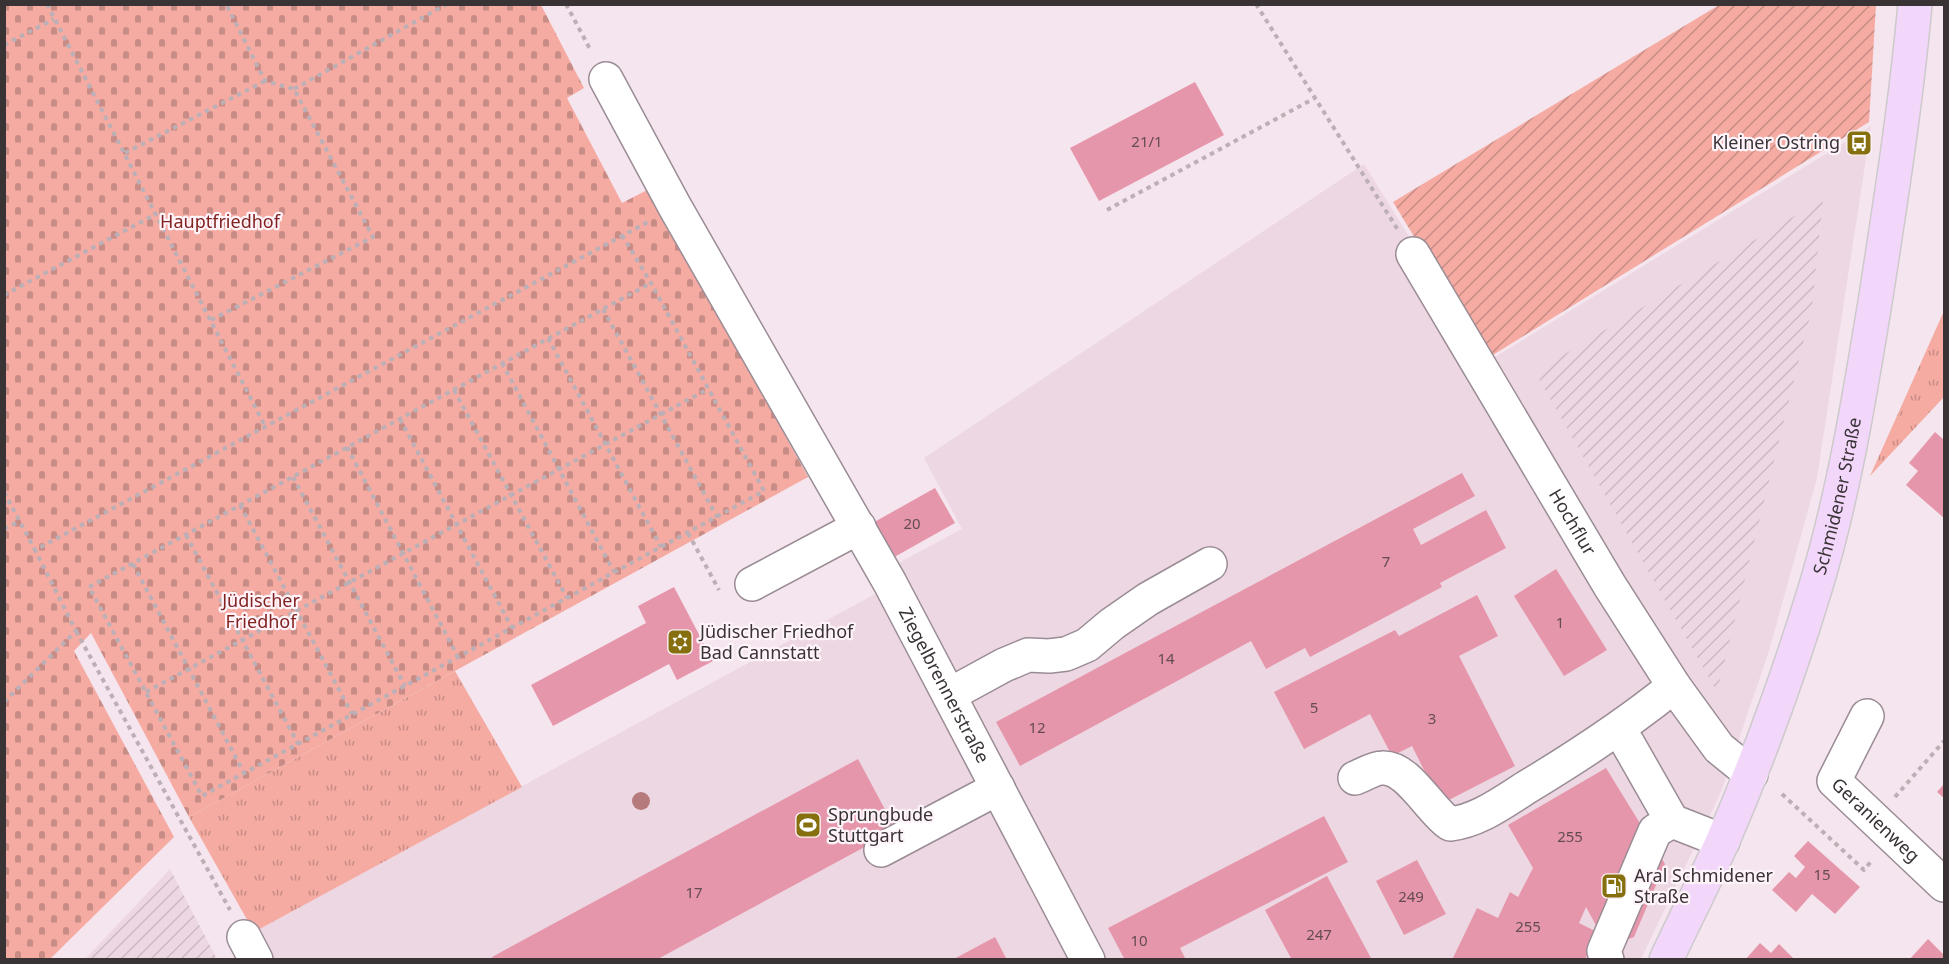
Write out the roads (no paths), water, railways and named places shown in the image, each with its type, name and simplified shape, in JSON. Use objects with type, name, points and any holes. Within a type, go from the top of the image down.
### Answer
[{"type":"main road","name":"Schmidener Straße","points":[[1666,960],[1723,841],[1751,774],[1785,683],[1816,587],[1842,484],[1869,343],[1901,139],[1915,4]]},
{"type":"street","name":"Ziegelbrennerstraße","points":[[606,79],[675,207],[890,583],[1088,960]]},
{"type":"street","name":"Hochflur","points":[[1413,254],[1610,586],[1674,686],[1719,748],[1751,774]]},
{"type":"street","points":[[752,584],[859,527]]},
{"type":"street","points":[[949,695],[1004,665],[1028,655],[1049,657],[1066,654],[1087,645],[1148,599],[1210,564]]},
{"type":"street","points":[[1355,778],[1382,768],[1398,772],[1408,779],[1442,819],[1450,825],[1462,823],[1487,811],[1589,749],[1632,720],[1674,686]]},
{"type":"street","name":"Geranienweg","points":[[1868,716],[1834,781],[1944,885]]},
{"type":"street","points":[[1627,742],[1672,821],[1723,841]]},
{"type":"street","points":[[881,850],[998,788]]},
{"type":"street","points":[[1607,960],[1604,951],[1655,831],[1672,821]]},
{"type":"place","name":"Kleiner Ostring","points":[[1859,143]]},
{"type":"place","name":"Jüdischer Friedhof Bad Cannstatt","points":[[680,642]]},
{"type":"place","name":"Sprungbude Stuttgart","points":[[808,825]]},
{"type":"place","name":"Aral Schmidener Straße","points":[[1614,886]]},
{"type":"park label","name":"Hauptfriedhof","points":[[220,222]]},
{"type":"park label","name":"Jüdischer Friedhof","points":[[261,611]]}]
